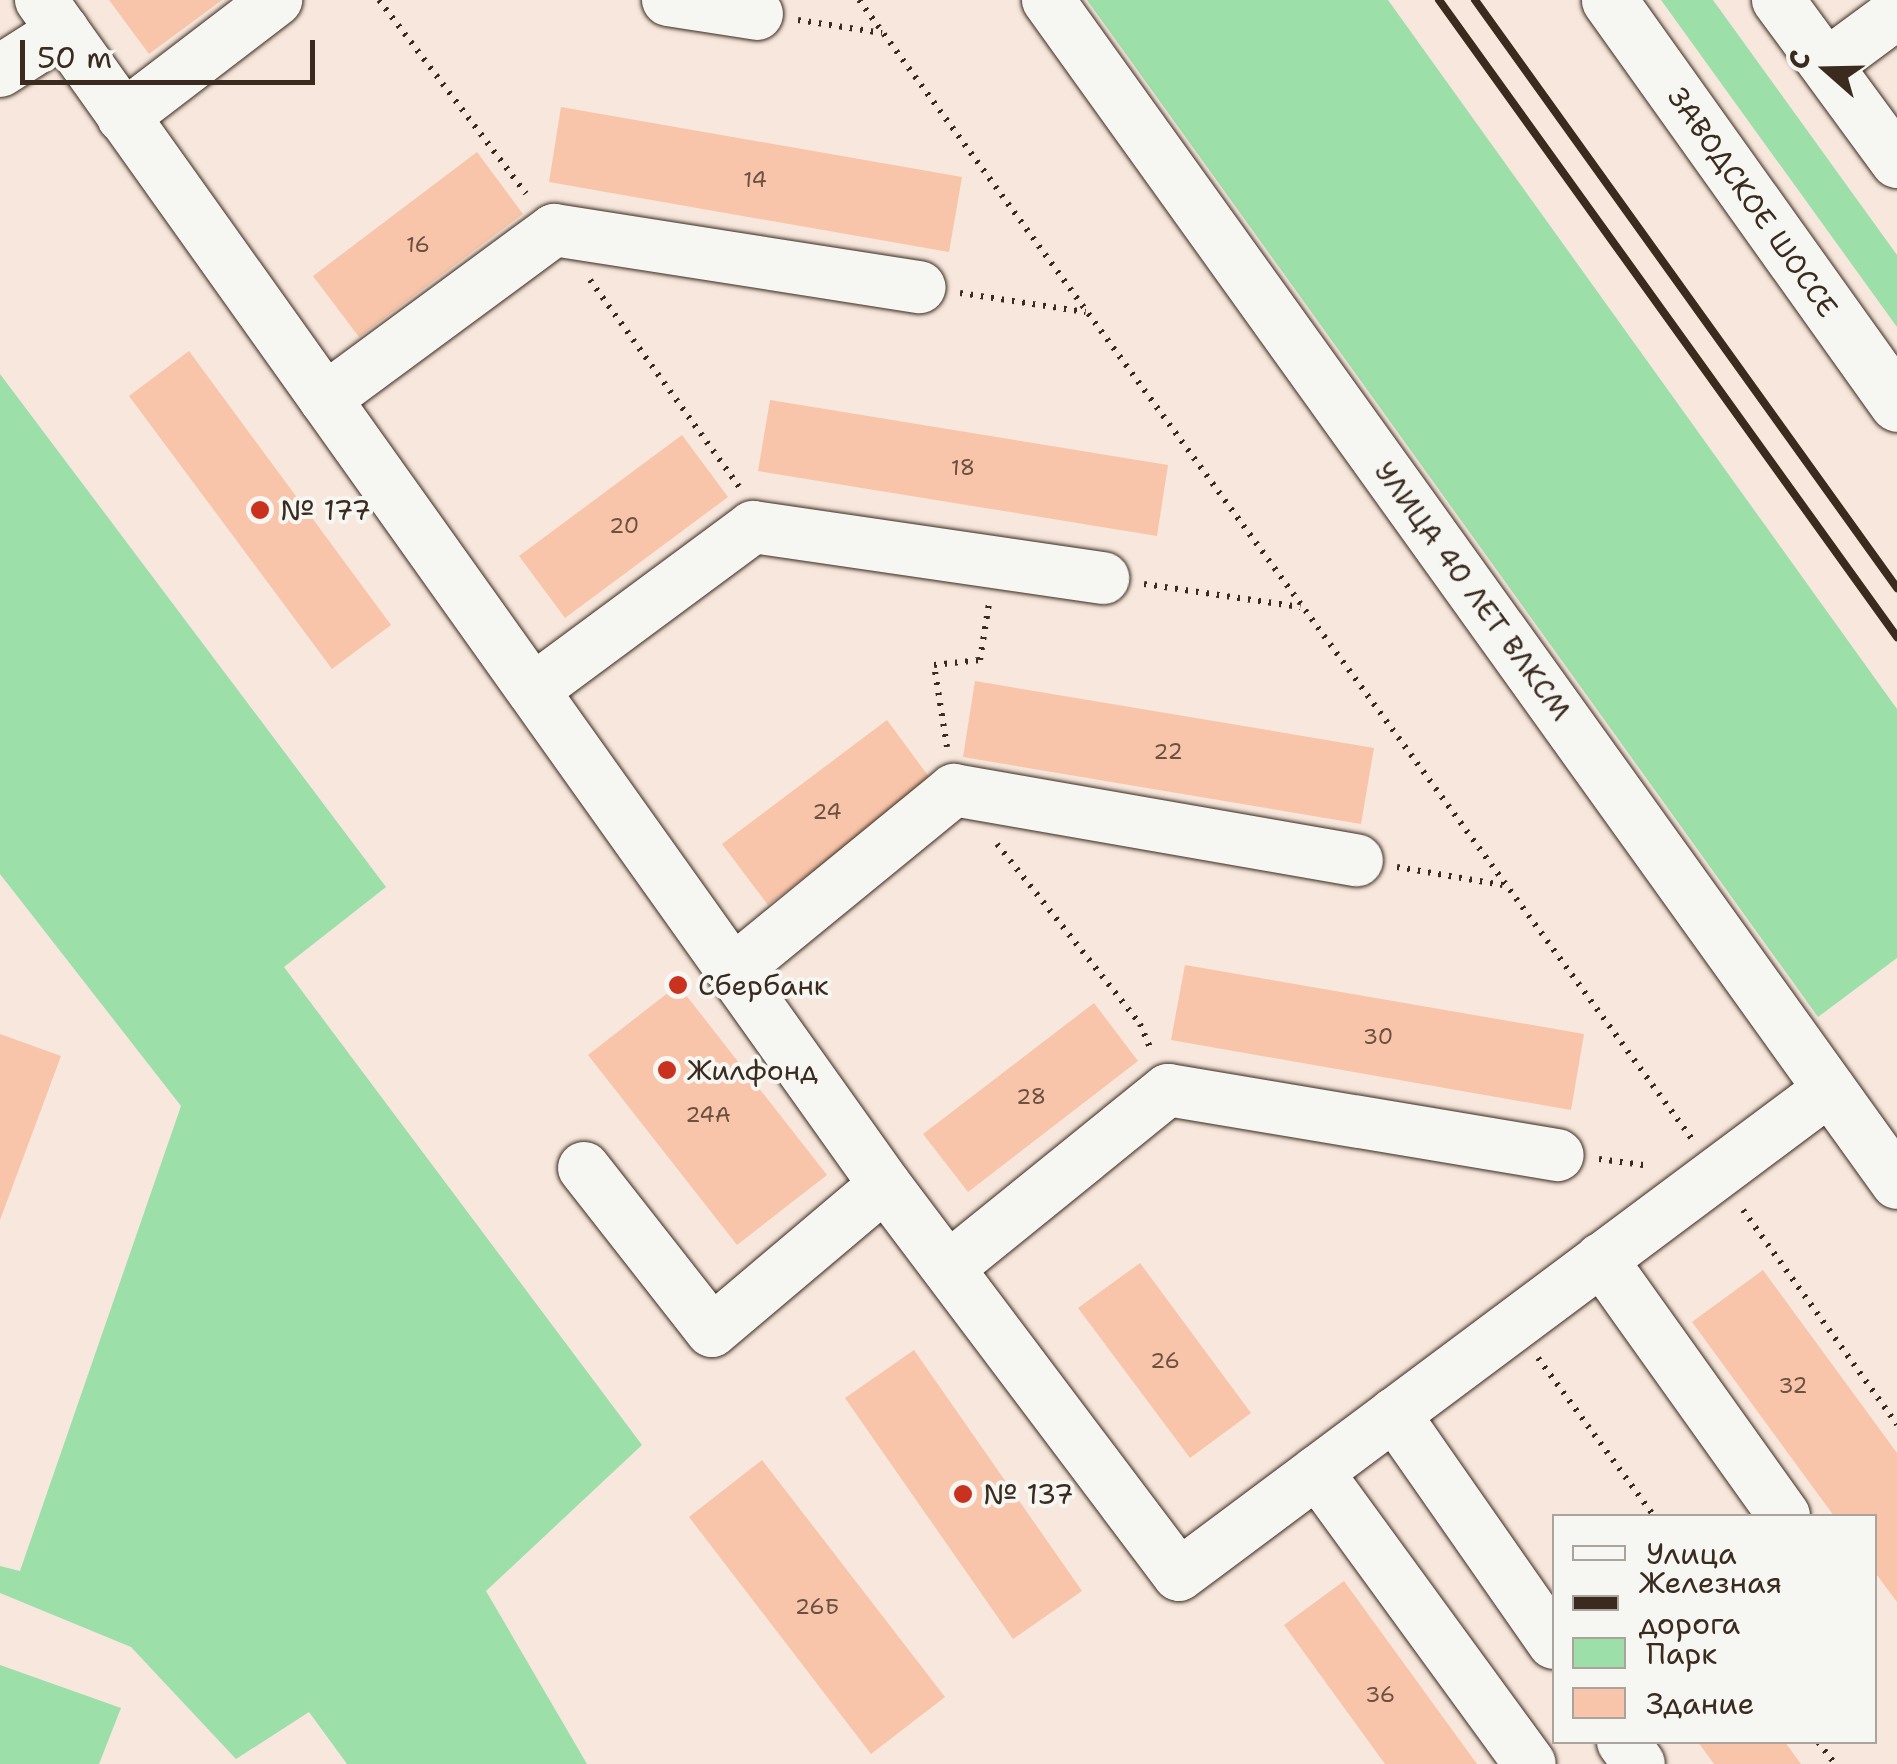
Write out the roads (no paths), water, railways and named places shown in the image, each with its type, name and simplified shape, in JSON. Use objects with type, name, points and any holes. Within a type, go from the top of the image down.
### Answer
[{"type":"main road","name":"ЗАВОДСКОЕ ШОССЕ","points":[[1610,0],[1897,404]]},
{"type":"street","points":[[123,116],[276,0]]},
{"type":"street","points":[[668,0],[757,14]]},
{"type":"street","name":"УЛИЦА 40 ЛЕТ ВЛКСМ","points":[[1048,0],[1897,1183]]},
{"type":"street","points":[[1778,0],[1897,162]]},
{"type":"street","points":[[1828,64],[1897,13]]},
{"type":"street","points":[[0,71],[52,16],[885,1185],[1179,1576],[1830,1089]]},
{"type":"street","points":[[325,399],[554,230],[920,286]]},
{"type":"street","points":[[532,690],[752,527],[1103,578]]},
{"type":"street","points":[[733,971],[954,790],[1356,860]]},
{"type":"street","points":[[948,1268],[1168,1090],[1558,1154]]},
{"type":"street","points":[[584,1168],[712,1331],[885,1185]]},
{"type":"street","points":[[1602,1259],[1783,1514]]},
{"type":"street","points":[[1394,1414],[1552,1640]]},
{"type":"street","points":[[1317,1472],[1530,1764]]},
{"type":"railway","points":[[1439,0],[1897,637]]},
{"type":"railway","points":[[1475,0],[1897,588]]},
{"type":"place","name":"№ 177","points":[[260,510]]},
{"type":"place","name":"Сбербанк","points":[[678,985]]},
{"type":"place","name":"Жилфонд","points":[[667,1070]]},
{"type":"place","name":"№ 137","points":[[963,1494]]}]
